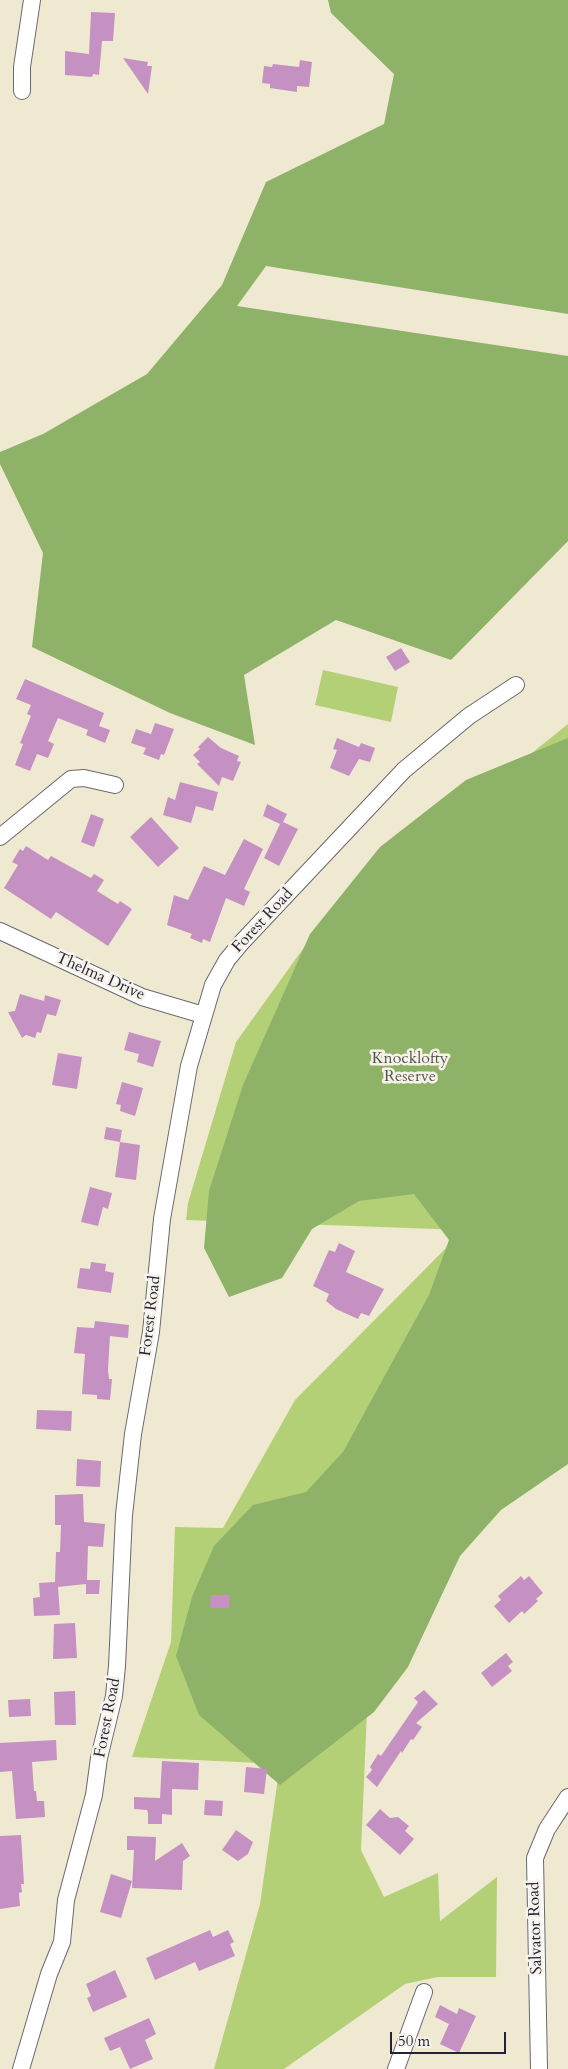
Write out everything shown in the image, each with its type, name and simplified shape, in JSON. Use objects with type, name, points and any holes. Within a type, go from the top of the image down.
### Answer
[{"type":"street","points":[[22,91],[22,67],[32,0]]},
{"type":"street","name":"Forest Road","points":[[22,2069],[49,1974],[62,1942],[66,1900],[94,1795],[99,1758],[114,1696],[124,1515],[133,1434],[151,1332],[162,1219],[189,1066],[213,985],[227,960],[404,770],[469,716],[516,685]]},
{"type":"street","points":[[0,837],[70,778],[84,778],[115,785]]},
{"type":"street","name":"Thelma Drive","points":[[0,931],[142,997],[203,1015]]},
{"type":"street","name":"Salvator Road","points":[[539,2069],[535,1858],[547,1829],[568,1797]]},
{"type":"street","points":[[396,2069],[424,1992]]},
{"type":"green space","points":[[328,0],[568,0],[568,314],[266,266],[237,306],[568,356],[568,541],[451,660],[336,620],[244,675],[255,745],[170,713],[32,647],[43,553],[0,464],[0,452],[43,434],[147,374],[222,285],[266,182],[384,124],[394,74],[331,13]]},
{"type":"green space","points":[[323,670],[398,687],[391,722],[315,705]]},
{"type":"green space","name":"Knocklofty Reserve","points":[[568,724],[568,1362],[379,1434],[361,1850],[384,1897],[438,1873],[440,1921],[497,1877],[496,1977],[438,1977],[405,1984],[284,2069],[214,2069],[260,1904],[280,1764],[132,1757],[171,1642],[175,1527],[223,1528],[295,1400],[464,1230],[186,1220],[188,1203],[236,1042],[323,921]]},
{"type":"green space","name":"Knocklofty Reserve","points":[[568,738],[568,1464],[501,1510],[460,1556],[408,1667],[374,1712],[280,1785],[199,1715],[176,1656],[192,1597],[214,1546],[253,1505],[306,1492],[343,1452],[429,1295],[449,1240],[414,1194],[359,1201],[312,1229],[282,1278],[229,1297],[204,1248],[209,1191],[243,1085],[310,934],[380,847],[466,780]]},
{"type":"building","points":[[91,12],[115,13],[113,41],[102,41],[99,75],[93,74],[92,77],[65,75],[65,51],[89,54]]},
{"type":"building","points":[[123,58],[148,62],[147,66],[152,66],[148,94]]},
{"type":"building","points":[[300,60],[312,62],[309,87],[297,86],[297,92],[270,88],[270,84],[262,83],[264,66],[272,67],[273,64],[299,67]]},
{"type":"building","points":[[401,648],[410,662],[395,671],[386,657]]},
{"type":"building","points":[[25,679],[104,713],[99,726],[110,730],[105,743],[86,735],[88,730],[58,718],[48,741],[54,744],[48,758],[37,754],[30,771],[15,765],[23,744],[20,743],[31,716],[27,714],[31,705],[16,699]]},
{"type":"building","points":[[155,723],[174,729],[164,755],[161,754],[159,760],[143,754],[146,748],[131,743],[136,729],[151,734]]},
{"type":"building","points":[[208,737],[221,748],[239,756],[237,761],[241,762],[233,781],[222,777],[219,786],[197,764],[200,762],[193,755],[200,749],[198,747]]},
{"type":"building","points":[[337,738],[359,747],[361,743],[375,748],[370,762],[359,759],[349,776],[330,768],[337,750],[333,749]]},
{"type":"building","points":[[180,782],[218,792],[213,811],[196,806],[191,823],[163,815],[168,797],[175,800]]},
{"type":"building","points":[[267,804],[287,814],[283,822],[298,829],[279,866],[264,858],[280,824],[263,816]]},
{"type":"building","points":[[91,814],[104,819],[94,847],[81,842]]},
{"type":"building","points":[[151,817],[179,848],[158,867],[130,837]]},
{"type":"building","points":[[244,839],[263,849],[244,889],[250,892],[244,906],[226,898],[210,942],[203,939],[202,943],[190,938],[192,934],[167,925],[174,895],[188,900],[204,866],[225,875]]},
{"type":"building","points":[[26,846],[48,860],[51,856],[91,878],[94,874],[104,880],[97,891],[118,904],[120,901],[132,909],[108,946],[56,912],[51,919],[4,888],[18,865],[12,862],[20,849],[23,851]]},
{"type":"building","points":[[20,994],[44,1001],[45,995],[61,1000],[56,1016],[47,1014],[41,1033],[37,1032],[35,1038],[26,1035],[22,1038],[8,1012],[15,1011]]},
{"type":"building","points":[[129,1032],[161,1041],[153,1067],[137,1062],[139,1054],[124,1050]]},
{"type":"building","points":[[58,1053],[82,1057],[77,1089],[52,1085]]},
{"type":"building","points":[[122,1082],[143,1088],[135,1116],[120,1111],[121,1105],[116,1104]]},
{"type":"building","points":[[106,1127],[122,1130],[120,1142],[104,1139]]},
{"type":"building","points":[[120,1142],[140,1145],[136,1180],[115,1177]]},
{"type":"building","points":[[90,1187],[112,1193],[108,1209],[103,1207],[98,1226],[81,1222]]},
{"type":"building","points":[[339,1243],[355,1251],[346,1272],[384,1289],[369,1316],[361,1313],[358,1319],[336,1309],[326,1301],[329,1294],[313,1286],[329,1250],[335,1252]]},
{"type":"building","points":[[91,1262],[106,1264],[105,1271],[114,1273],[111,1293],[77,1288],[80,1268],[90,1269]]},
{"type":"building","points":[[95,1321],[129,1325],[128,1338],[110,1336],[108,1370],[109,1379],[112,1379],[110,1400],[97,1399],[97,1395],[82,1394],[85,1354],[74,1353],[77,1327],[94,1328]]},
{"type":"building","points":[[37,1410],[72,1411],[71,1431],[36,1429]]},
{"type":"building","points":[[77,1459],[101,1461],[100,1487],[76,1486]]},
{"type":"building","points":[[83,1494],[84,1522],[105,1524],[103,1547],[88,1546],[87,1580],[100,1580],[99,1594],[86,1594],[86,1584],[58,1587],[60,1615],[34,1616],[33,1598],[40,1597],[39,1583],[55,1582],[56,1552],[60,1552],[61,1525],[55,1525],[55,1495]]},
{"type":"building","points":[[521,1576],[524,1580],[529,1576],[543,1593],[536,1599],[538,1601],[524,1614],[522,1611],[509,1623],[494,1606],[501,1600],[498,1596]]},
{"type":"building","points":[[211,1595],[230,1595],[229,1608],[210,1608]]},
{"type":"building","points":[[75,1623],[77,1658],[53,1659],[54,1624]]},
{"type":"building","points":[[506,1653],[513,1662],[508,1666],[512,1671],[492,1687],[481,1673]]},
{"type":"building","points":[[424,1690],[438,1704],[416,1723],[422,1727],[402,1753],[401,1751],[377,1787],[366,1777],[372,1770],[370,1767],[378,1754],[381,1756],[418,1702],[414,1698]]},
{"type":"building","points":[[75,1691],[76,1725],[55,1725],[54,1692]]},
{"type":"building","points":[[30,1699],[31,1716],[9,1717],[8,1700]]},
{"type":"building","points":[[56,1740],[57,1760],[32,1762],[34,1791],[36,1791],[37,1801],[44,1801],[45,1817],[16,1819],[12,1771],[0,1772],[0,1743]]},
{"type":"building","points":[[162,1761],[199,1763],[198,1790],[172,1789],[172,1815],[162,1814],[162,1824],[148,1824],[147,1810],[134,1809],[134,1797],[160,1798]]},
{"type":"building","points":[[246,1767],[267,1769],[264,1794],[244,1792]]},
{"type":"building","points":[[205,1800],[223,1801],[222,1816],[204,1815]]},
{"type":"building","points":[[380,1809],[390,1818],[398,1817],[409,1826],[405,1831],[414,1839],[400,1855],[366,1825]]},
{"type":"building","points":[[236,1830],[253,1842],[248,1854],[238,1861],[222,1850]]},
{"type":"building","points":[[21,1835],[24,1884],[21,1884],[22,1892],[19,1893],[20,1906],[0,1909],[0,1836]]},
{"type":"building","points":[[127,1836],[156,1837],[155,1861],[182,1843],[190,1856],[183,1861],[182,1890],[132,1888],[134,1850],[127,1850]]},
{"type":"building","points":[[111,1874],[132,1881],[121,1918],[100,1912]]},
{"type":"building","points":[[210,1930],[213,1937],[228,1930],[234,1942],[230,1944],[235,1956],[199,1971],[195,1962],[155,1980],[146,1958]]},
{"type":"building","points":[[115,1970],[127,1997],[93,2012],[87,1998],[91,1996],[86,1984]]},
{"type":"building","points":[[440,2005],[457,2014],[459,2008],[476,2016],[459,2053],[440,2044],[449,2024],[435,2017]]},
{"type":"building","points":[[149,2018],[156,2034],[145,2040],[153,2059],[130,2069],[120,2047],[110,2051],[104,2038]]}]
